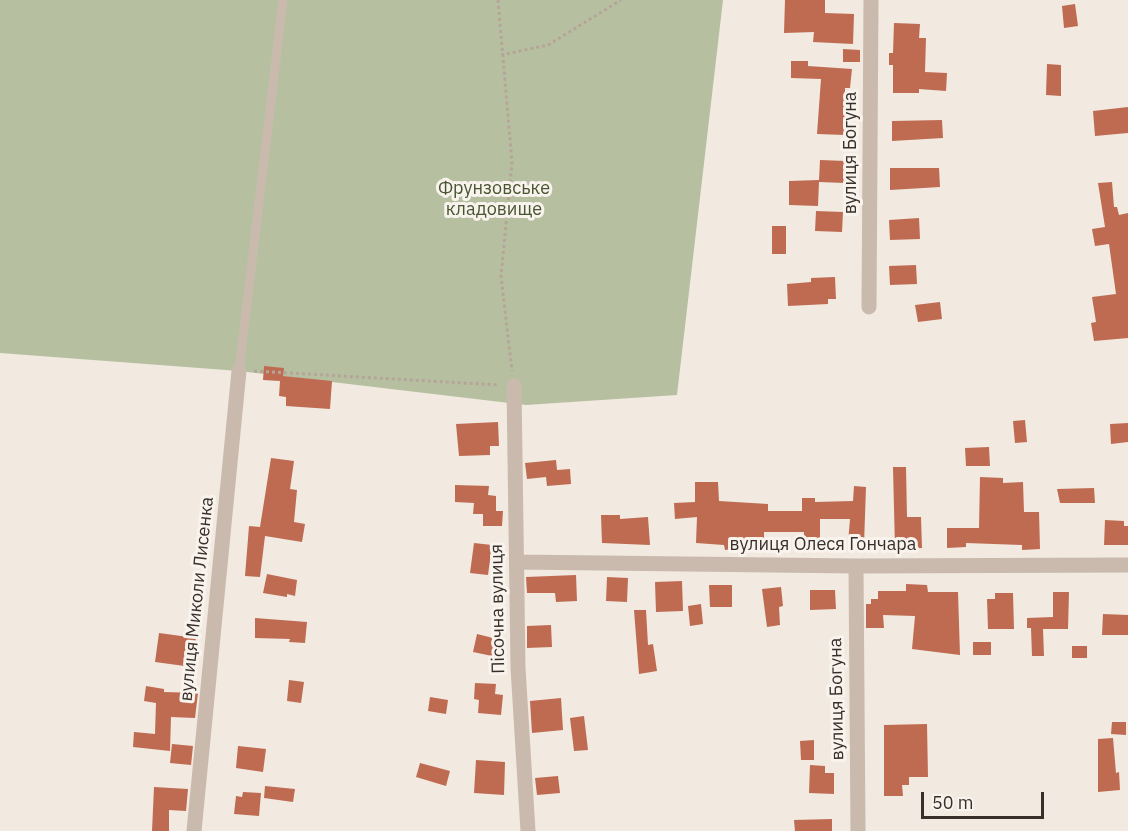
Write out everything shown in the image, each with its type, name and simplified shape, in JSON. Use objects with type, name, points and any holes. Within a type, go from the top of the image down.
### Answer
[{"type":"street","name":"вулиця Богуна","points":[[869,307],[871,0]]},
{"type":"street","name":"вулиця Миколи Лисенка","points":[[194,831],[239,370]]},
{"type":"street","name":"Пісочна вулиця","points":[[514,386],[518,668],[528,831]]},
{"type":"street","name":"вулиця Олеся Гончара","points":[[517,562],[856,566],[1128,565]]},
{"type":"street","name":"вулиця Богуна","points":[[856,566],[858,831]]},
{"type":"lane","points":[[239,370],[283,0]]},
{"type":"path","points":[[239,370],[514,386],[501,276],[512,162],[498,0]]},
{"type":"path","points":[[501,55],[548,45],[621,0]]},
{"type":"green space","name":"Фрунзовське кладовище","points":[[0,0],[723,0],[677,395],[526,405],[239,371],[0,353]]},
{"type":"building","points":[[785,0],[825,0],[825,13],[854,14],[853,44],[813,42],[814,32],[784,33]]},
{"type":"building","points":[[1075,4],[1078,26],[1064,28],[1062,6]]},
{"type":"building","points":[[894,23],[920,24],[919,38],[926,38],[925,72],[947,73],[946,91],[919,89],[919,93],[893,93],[893,65],[889,65],[889,53],[893,53]]},
{"type":"building","points":[[843,49],[860,50],[860,62],[843,62]]},
{"type":"building","points":[[791,61],[808,61],[808,66],[852,69],[850,88],[845,88],[845,135],[817,134],[821,79],[791,78]]},
{"type":"building","points":[[1047,64],[1061,65],[1061,96],[1046,95]]},
{"type":"building","points":[[1128,107],[1128,133],[1095,136],[1093,111]]},
{"type":"building","points":[[942,120],[943,138],[892,141],[892,121]]},
{"type":"building","points":[[820,160],[846,161],[845,183],[819,182],[818,206],[789,205],[789,181],[819,180]]},
{"type":"building","points":[[890,168],[939,168],[940,187],[890,190]]},
{"type":"building","points":[[1112,182],[1114,207],[1117,207],[1119,215],[1128,213],[1128,338],[1094,341],[1091,323],[1096,322],[1092,297],[1116,294],[1109,244],[1095,246],[1092,229],[1105,227],[1098,183]]},
{"type":"building","points":[[816,211],[843,212],[842,232],[815,231]]},
{"type":"building","points":[[919,218],[920,239],[890,240],[889,220]]},
{"type":"building","points":[[772,226],[786,226],[786,254],[772,254]]},
{"type":"building","points":[[916,265],[917,284],[890,285],[889,266]]},
{"type":"building","points":[[835,277],[836,299],[828,299],[828,304],[788,306],[787,284],[811,282],[811,278]]},
{"type":"building","points":[[940,302],[942,319],[918,322],[915,305]]},
{"type":"building","points":[[264,366],[284,368],[283,376],[332,381],[330,409],[286,406],[286,397],[279,396],[280,381],[263,380]]},
{"type":"building","points":[[1025,420],[1027,442],[1015,443],[1013,421]]},
{"type":"building","points":[[498,422],[499,446],[490,446],[490,455],[459,456],[456,424]]},
{"type":"building","points":[[1128,423],[1128,442],[1111,444],[1110,424]]},
{"type":"building","points":[[989,447],[990,466],[966,466],[965,448]]},
{"type":"building","points":[[271,458],[294,461],[290,489],[297,490],[294,522],[305,524],[302,542],[265,536],[260,577],[245,576],[249,526],[260,527]]},
{"type":"building","points":[[556,460],[557,470],[570,469],[571,484],[547,486],[546,477],[527,479],[525,463]]},
{"type":"building","points":[[893,467],[906,467],[907,517],[921,517],[922,548],[895,549]]},
{"type":"building","points":[[980,477],[1003,478],[1003,483],[1023,482],[1024,512],[1039,512],[1040,549],[1022,550],[1022,545],[966,543],[966,547],[947,548],[947,528],[979,528]]},
{"type":"building","points":[[695,482],[718,482],[719,501],[768,504],[768,511],[802,511],[802,498],[815,498],[815,502],[853,501],[854,486],[866,487],[864,544],[848,543],[850,519],[820,519],[820,545],[804,545],[804,532],[764,532],[764,541],[744,541],[744,548],[725,550],[724,545],[696,543],[697,517],[675,519],[674,503],[695,502]]},
{"type":"building","points":[[455,485],[489,486],[488,495],[496,496],[496,511],[503,511],[502,526],[483,526],[483,514],[473,514],[474,503],[455,502]]},
{"type":"building","points":[[1094,488],[1095,503],[1060,503],[1057,489]]},
{"type":"building","points":[[601,515],[620,515],[620,519],[648,517],[650,545],[602,543]]},
{"type":"building","points":[[1105,520],[1124,521],[1124,526],[1128,526],[1128,545],[1104,545]]},
{"type":"building","points":[[474,543],[492,545],[488,575],[470,573]]},
{"type":"building","points":[[267,574],[297,580],[295,596],[263,593]]},
{"type":"building","points":[[576,575],[577,601],[556,602],[555,593],[527,593],[526,577]]},
{"type":"building","points":[[607,577],[628,578],[627,602],[606,601]]},
{"type":"building","points":[[682,581],[683,611],[656,612],[655,582]]},
{"type":"building","points":[[906,584],[927,585],[928,592],[958,592],[960,655],[912,649],[915,616],[883,615],[884,628],[866,628],[866,604],[871,604],[871,599],[878,599],[878,591],[906,591]]},
{"type":"building","points":[[709,585],[732,585],[732,607],[710,607]]},
{"type":"building","points":[[781,587],[783,606],[779,607],[780,625],[767,627],[762,589]]},
{"type":"building","points":[[810,590],[835,590],[836,609],[810,610]]},
{"type":"building","points":[[1053,592],[1069,592],[1068,629],[1043,629],[1044,656],[1032,656],[1031,628],[1027,628],[1027,618],[1053,617]]},
{"type":"building","points":[[995,593],[1013,593],[1014,629],[988,629],[987,599],[995,599]]},
{"type":"building","points":[[701,604],[703,624],[690,626],[688,606]]},
{"type":"building","points":[[634,610],[646,610],[648,645],[653,644],[657,671],[639,674]]},
{"type":"building","points":[[1103,614],[1128,615],[1128,635],[1102,635]]},
{"type":"building","points":[[255,618],[307,622],[305,643],[289,642],[290,639],[255,638]]},
{"type":"building","points":[[551,625],[552,647],[527,648],[527,626]]},
{"type":"building","points":[[159,633],[196,638],[192,667],[155,662]]},
{"type":"building","points":[[477,634],[501,640],[497,657],[473,652]]},
{"type":"building","points":[[973,642],[991,642],[991,655],[973,655]]},
{"type":"building","points":[[1072,646],[1087,646],[1087,658],[1072,658]]},
{"type":"building","points":[[289,680],[304,682],[301,703],[287,701]]},
{"type":"building","points":[[475,683],[496,684],[495,694],[503,695],[501,715],[478,713],[479,700],[474,699]]},
{"type":"building","points":[[146,686],[164,689],[164,692],[198,693],[195,718],[171,717],[170,751],[133,747],[134,732],[155,734],[156,703],[144,701]]},
{"type":"building","points":[[430,697],[448,700],[446,714],[428,711]]},
{"type":"building","points":[[561,698],[563,730],[532,733],[530,701]]},
{"type":"building","points":[[584,716],[588,750],[574,751],[570,718]]},
{"type":"building","points":[[1112,722],[1126,722],[1126,735],[1111,734]]},
{"type":"building","points":[[927,724],[928,777],[909,777],[909,785],[902,785],[903,796],[884,796],[884,725]]},
{"type":"building","points":[[1113,738],[1120,790],[1098,792],[1098,739]]},
{"type":"building","points":[[814,740],[814,760],[801,760],[800,741]]},
{"type":"building","points":[[172,744],[193,746],[191,765],[170,763]]},
{"type":"building","points":[[238,746],[266,749],[263,772],[236,768]]},
{"type":"building","points":[[476,760],[505,762],[504,795],[474,793]]},
{"type":"building","points":[[420,763],[450,771],[446,786],[416,777]]},
{"type":"building","points":[[810,765],[825,766],[825,773],[834,773],[834,794],[809,793]]},
{"type":"building","points":[[558,776],[560,793],[537,795],[535,778]]},
{"type":"building","points":[[265,786],[295,789],[293,802],[264,798]]},
{"type":"building","points":[[154,787],[188,789],[186,811],[169,810],[169,831],[152,831]]},
{"type":"building","points":[[243,792],[261,793],[259,816],[234,814],[236,796],[242,797]]},
{"type":"building","points":[[832,819],[832,831],[795,831],[794,820]]}]
